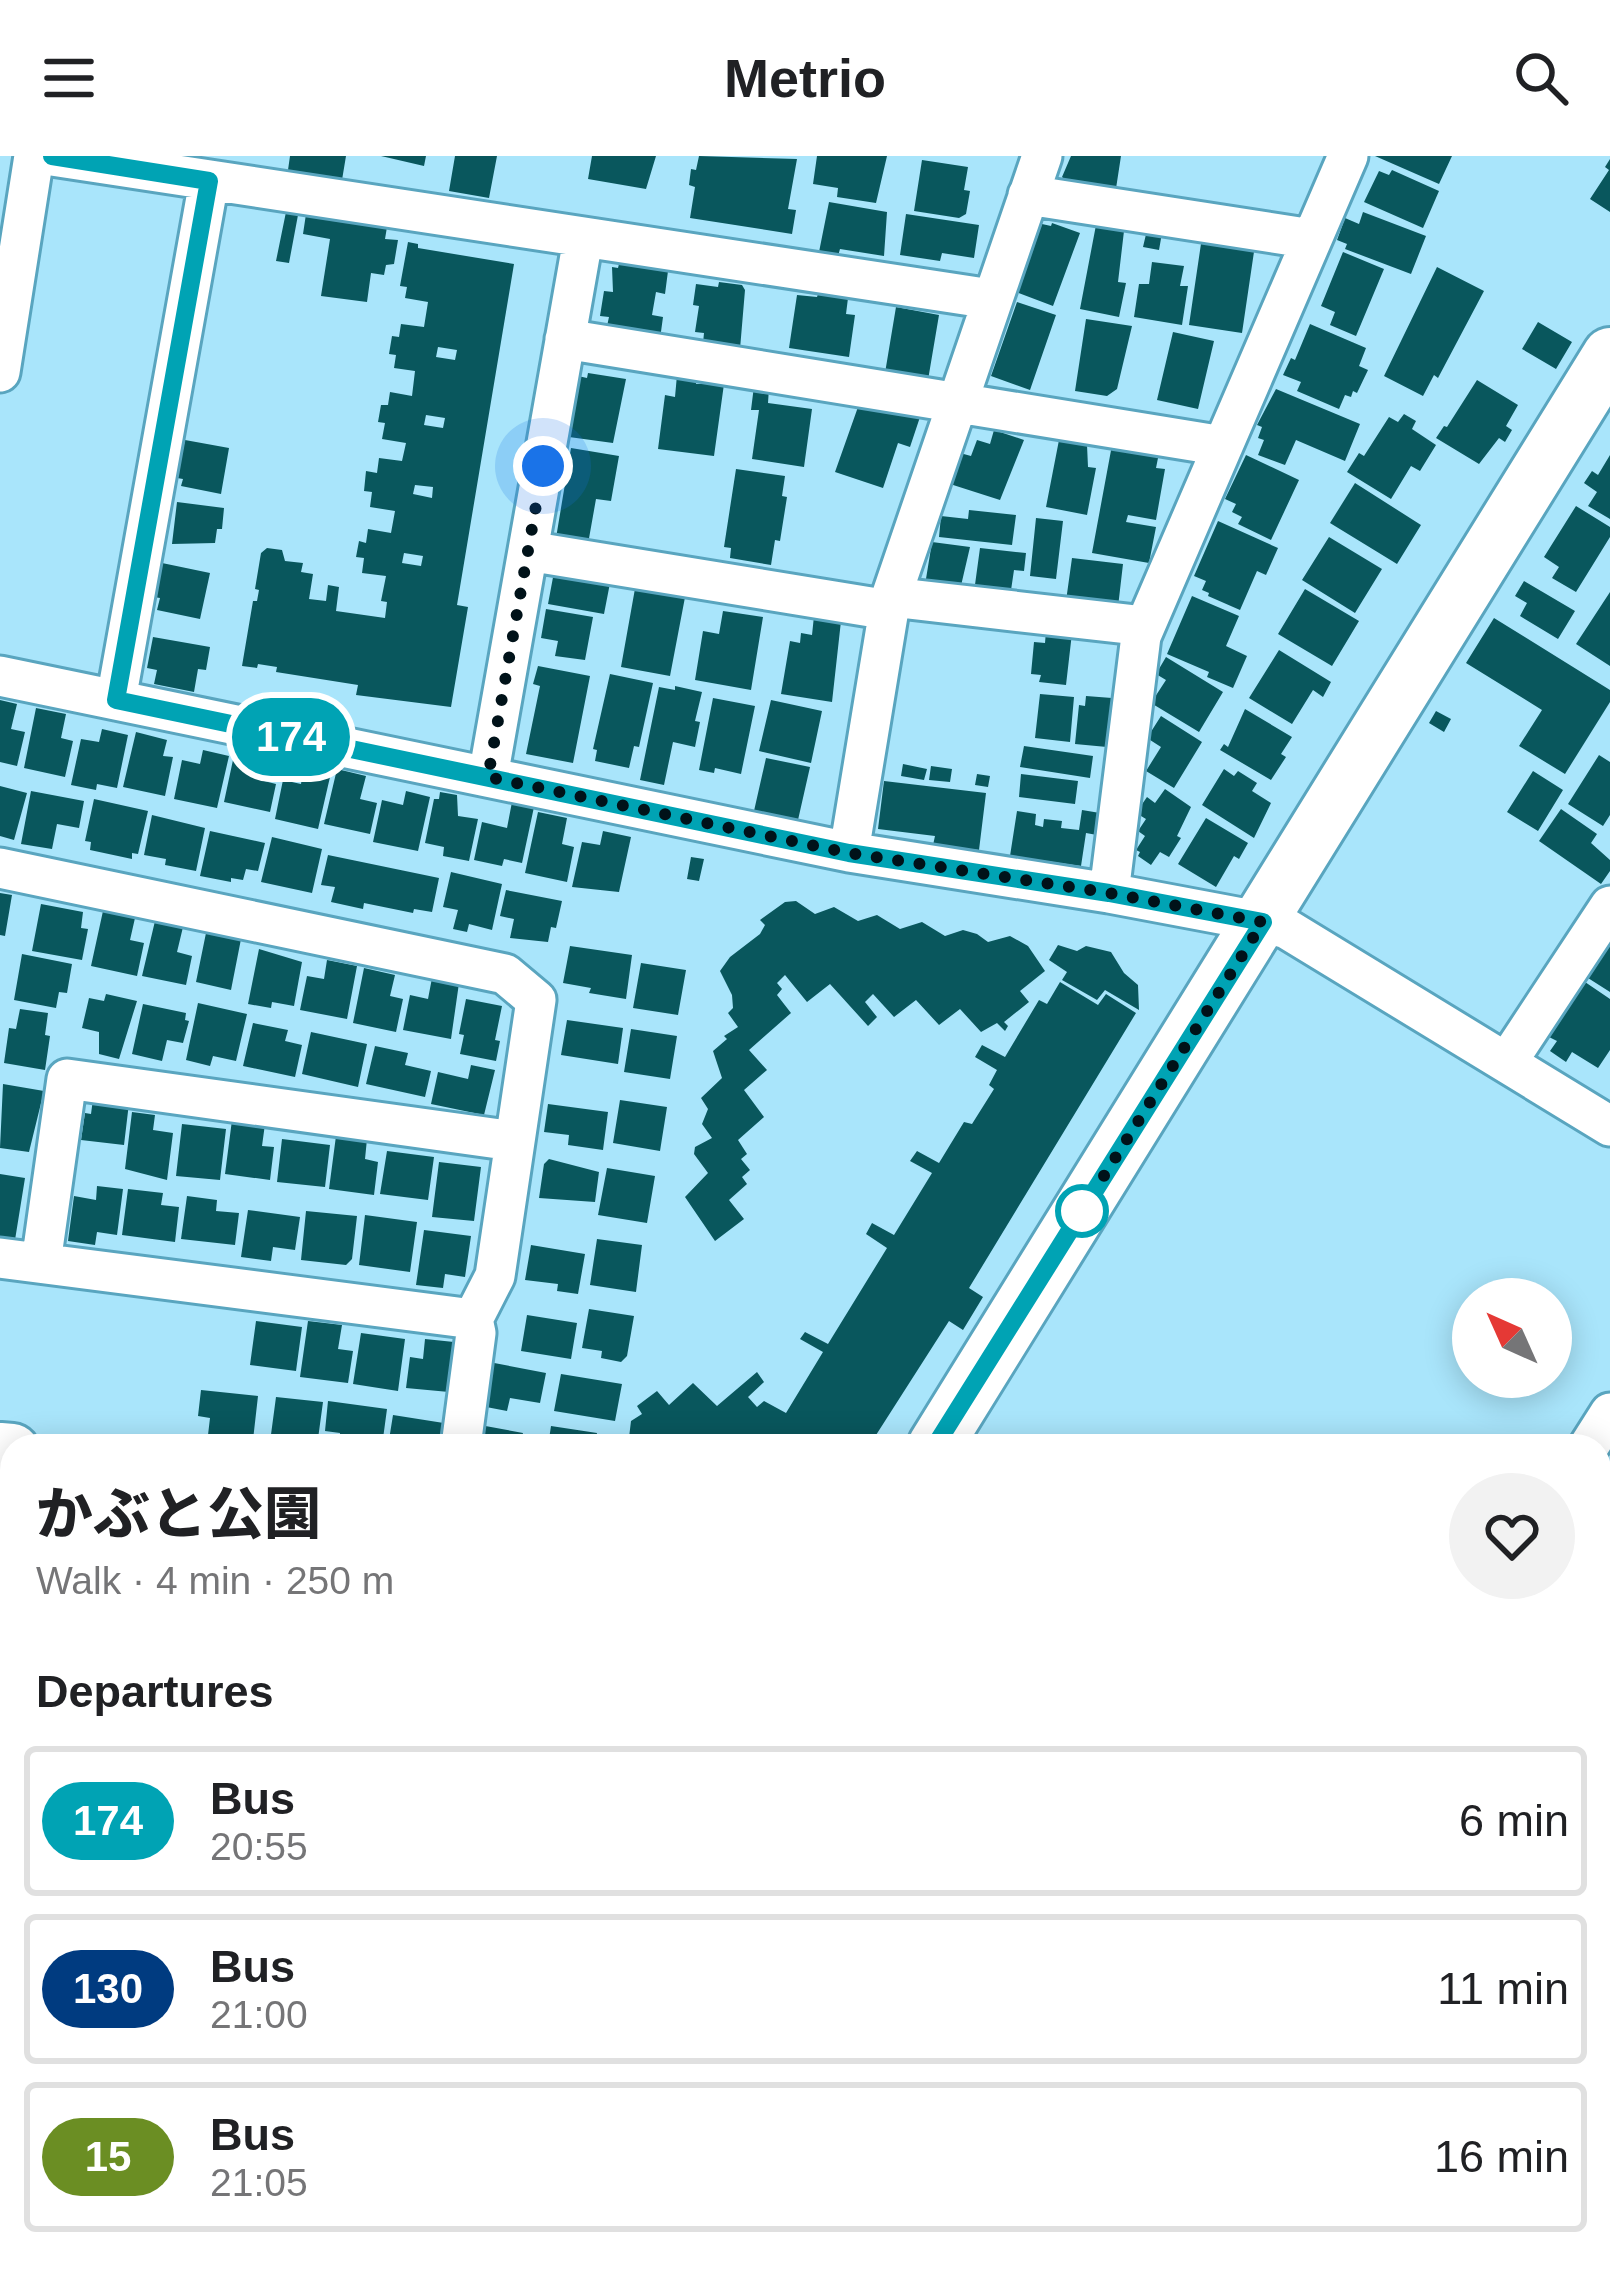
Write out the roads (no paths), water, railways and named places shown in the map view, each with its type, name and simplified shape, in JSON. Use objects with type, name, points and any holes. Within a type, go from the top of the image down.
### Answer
[{"type":"street","points":[[0,372],[34,156]]},
{"type":"street","points":[[52,156],[991,299]]},
{"type":"street","points":[[849,853],[890,604],[1042,156]]},
{"type":"street","points":[[1109,893],[1145,626],[1348,156]]},
{"type":"street","points":[[116,700],[209,181]]},
{"type":"street","points":[[1028,195],[1312,239]]},
{"type":"street","points":[[488,777],[583,239]]},
{"type":"street","points":[[565,339],[1223,446]]},
{"type":"street","points":[[943,1434],[1610,355]]},
{"type":"street","points":[[528,551],[890,604],[1145,626]]},
{"type":"street","points":[[0,676],[849,853],[1263,922],[1287,929],[1610,1126]]},
{"type":"street","points":[[0,868],[505,974],[536,1000],[495,1276],[473,1319],[476,1333],[463,1434]]},
{"type":"street","points":[[1508,1062],[1610,906]]},
{"type":"street","points":[[41,1263],[67,1079],[514,1142]]},
{"type":"street","points":[[0,1258],[473,1319]]}]
